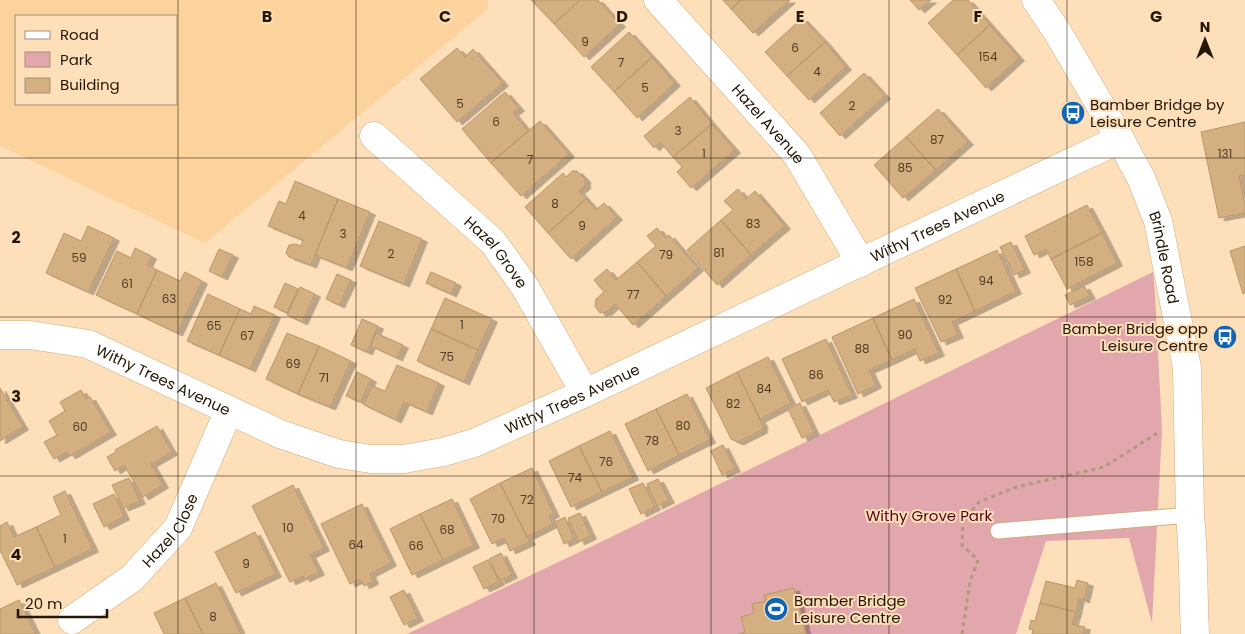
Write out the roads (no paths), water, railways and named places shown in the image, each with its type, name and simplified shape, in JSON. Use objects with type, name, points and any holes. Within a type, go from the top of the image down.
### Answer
[{"type":"street","name":"Hazel Avenue","points":[[658,0],[797,155],[861,263]]},
{"type":"street","name":"Brindle Road","points":[[1036,0],[1058,33],[1120,139],[1142,180],[1158,221],[1187,368],[1195,634]]},
{"type":"street","name":"Hazel Grove","points":[[374,136],[493,242],[525,286],[585,393]]},
{"type":"street","name":"Withy Trees Avenue","points":[[0,335],[30,335],[88,344],[280,434],[339,454],[372,459],[404,459],[442,452],[474,443],[585,393],[1120,139]]},
{"type":"street","name":"Hazel Close","points":[[72,620],[132,578],[178,528],[229,410]]},
{"type":"lane","points":[[998,531],[1190,515]]},
{"type":"place","name":"Bamber Bridge by Leisure Centre","points":[[1073,113]]},
{"type":"place","name":"Bamber Bridge opp Leisure Centre","points":[[1225,337]]},
{"type":"place","name":"Bamber Bridge Leisure Centre","points":[[776,609]]},
{"type":"park label","name":"Withy Grove Park","points":[[929,515]]}]
